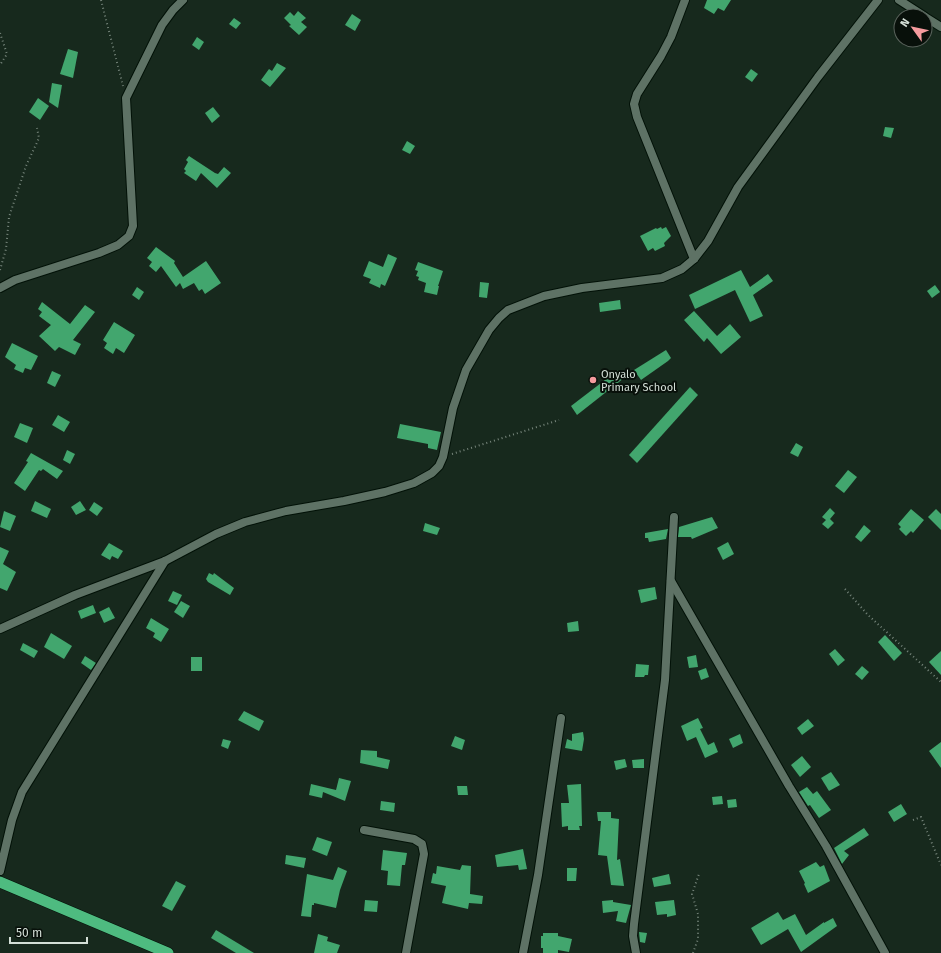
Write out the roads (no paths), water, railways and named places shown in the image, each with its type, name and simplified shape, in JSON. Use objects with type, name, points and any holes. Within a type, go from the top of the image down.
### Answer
[{"type":"highway","points":[[0,882],[168,953]]},
{"type":"street","points":[[0,288],[15,280],[99,253],[118,245],[129,236],[133,226],[126,98],[162,25],[173,10],[183,0]]},
{"type":"street","points":[[685,0],[662,56],[637,94],[634,104],[637,117],[694,259]]},
{"type":"street","points":[[0,629],[75,595],[165,561],[216,534],[250,520],[286,511],[361,498],[414,483],[432,473],[443,457],[453,408],[466,370],[489,330],[508,310],[544,296],[574,289],[662,278],[682,268],[694,259],[708,241],[738,187],[818,77],[878,0]]},
{"type":"street","points":[[899,0],[912,8]]},
{"type":"street","points":[[636,953],[634,924],[665,680],[674,517]]},
{"type":"street","points":[[0,871],[12,820],[22,792],[165,561]]},
{"type":"street","points":[[671,580],[789,786],[826,846],[885,953]]},
{"type":"street","points":[[523,953],[538,875],[561,718]]},
{"type":"street","points":[[364,830],[414,839],[422,844],[424,854],[406,953]]},
{"type":"place","name":"Onyalo Primary School","points":[[593,380]]}]
